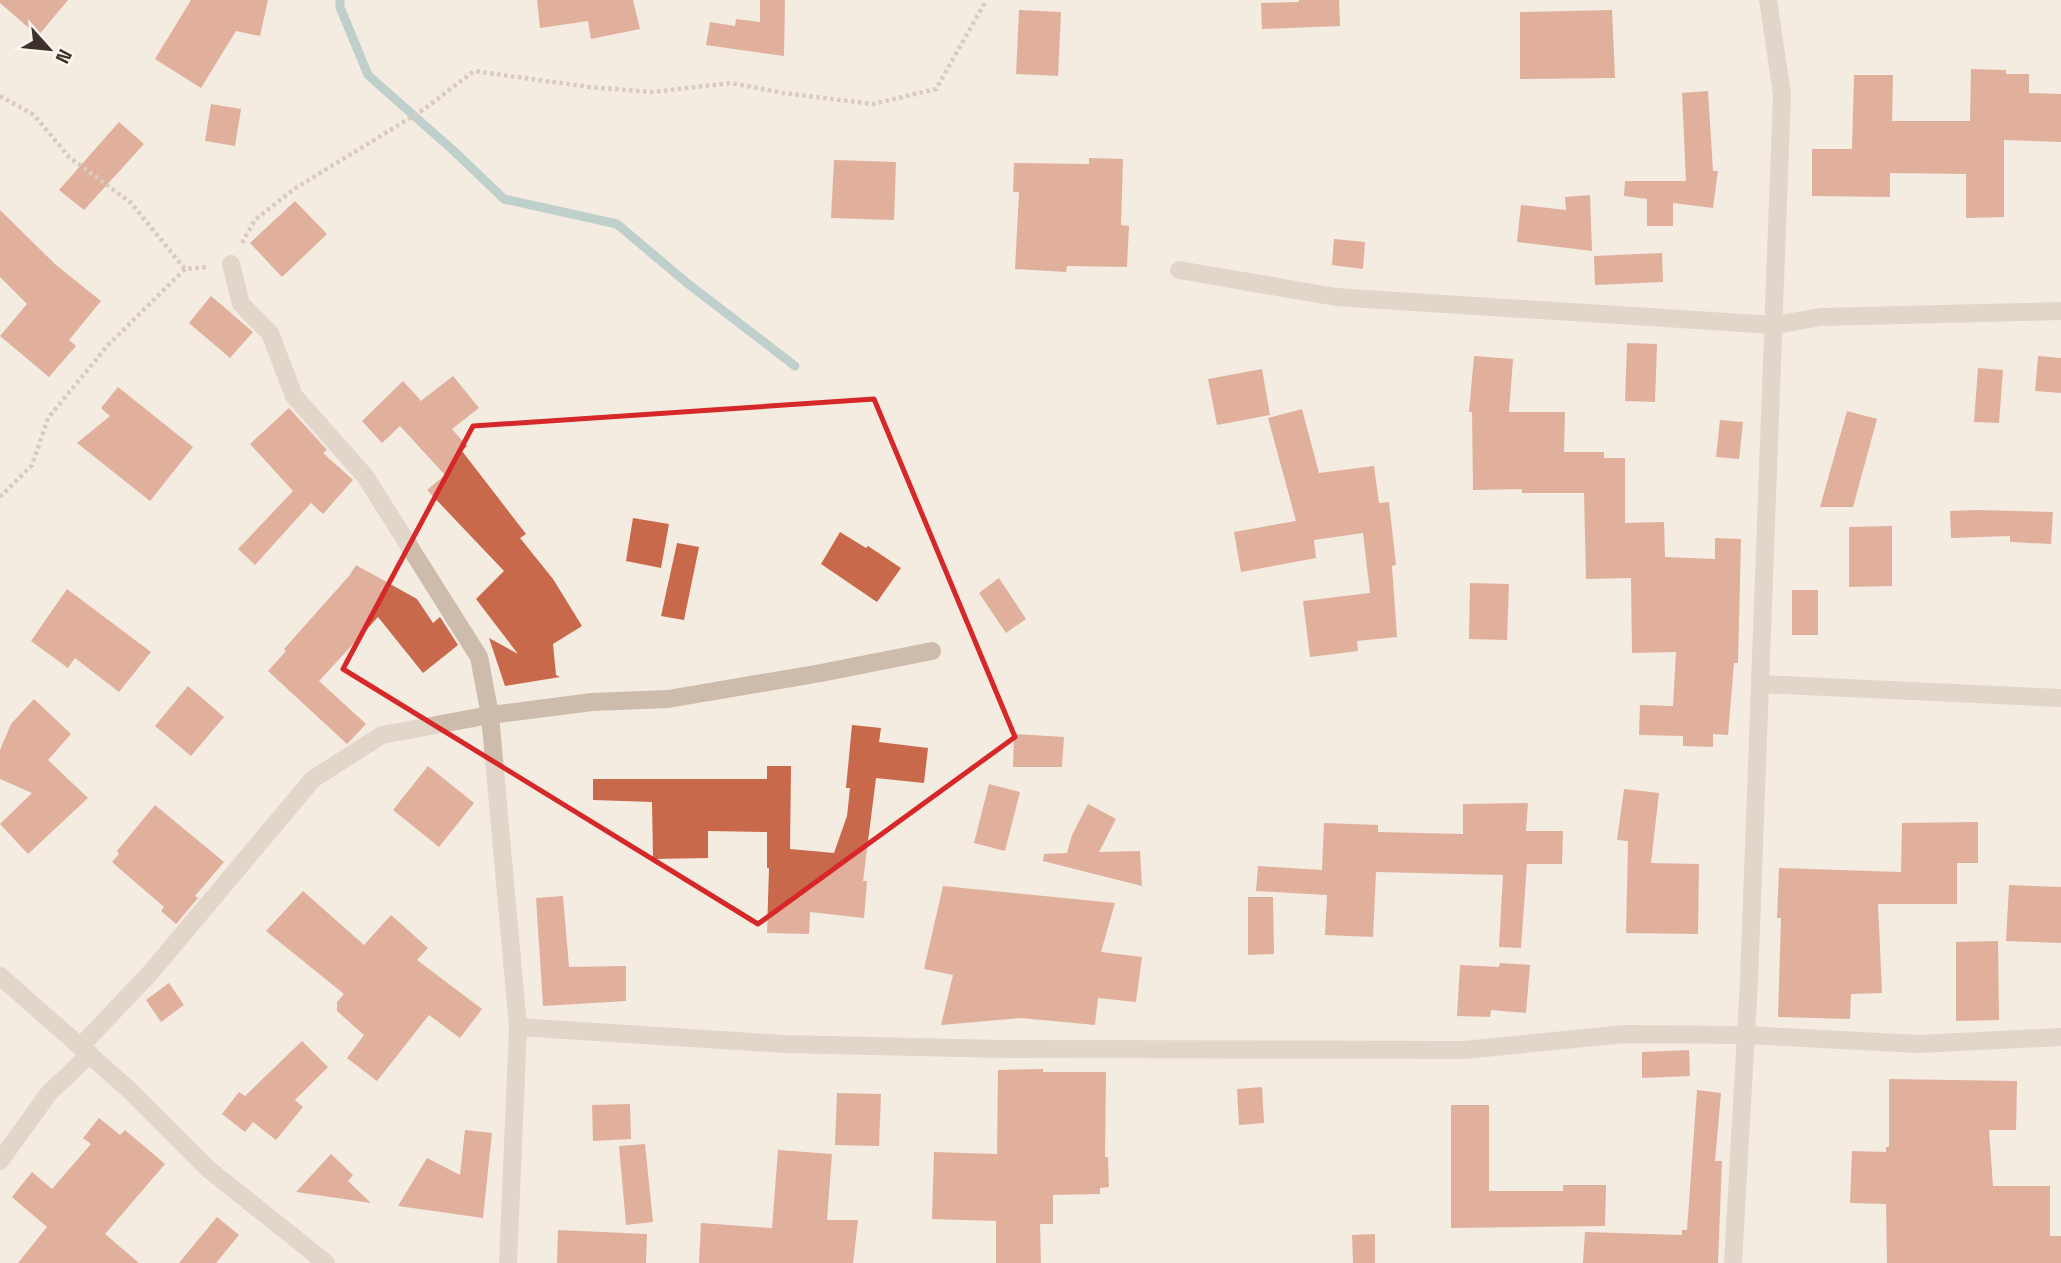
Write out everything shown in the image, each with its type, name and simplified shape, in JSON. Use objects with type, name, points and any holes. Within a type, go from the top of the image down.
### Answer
[{"type":"street","points":[[1733,1263],[1761,684],[1782,94],[1769,0]]},
{"type":"street","points":[[231,264],[241,304],[270,333],[294,396],[365,476],[479,657],[490,715],[519,1027],[508,1263]]},
{"type":"street","points":[[1179,270],[1336,296],[1774,325],[1821,317],[2061,311]]},
{"type":"street","points":[[0,1161],[49,1093],[313,779],[382,735],[490,715],[592,702],[668,699],[932,650]]},
{"type":"street","points":[[1761,684],[2061,698]]},
{"type":"street","points":[[0,976],[126,1087],[207,1168],[326,1263]]},
{"type":"street","points":[[519,1027],[784,1044],[1030,1049],[1464,1050],[1625,1034],[1746,1035],[1919,1044],[2061,1037]]},
{"type":"path","points":[[0,497],[32,466],[48,418],[108,345],[185,270],[231,264],[255,220],[294,189],[423,110],[474,71],[589,87],[652,92],[731,83],[783,93],[873,104],[936,89],[984,0]]},
{"type":"path","points":[[0,96],[34,115],[69,158],[131,203],[185,270]]},
{"type":"highlighted area","points":[[874,399],[1015,737],[758,924],[343,669],[473,426]]},
{"type":"building","points":[[0,0],[68,0],[38,36],[0,3]]},
{"type":"building","points":[[191,0],[268,0],[260,36],[236,31],[201,88],[155,59]]},
{"type":"building","points":[[537,0],[633,0],[640,29],[591,39],[588,21],[540,28]]},
{"type":"building","points":[[760,0],[785,0],[784,56],[706,45],[710,22],[735,26],[736,19],[760,22]]},
{"type":"building","points":[[1339,0],[1340,26],[1262,29],[1261,3]]},
{"type":"building","points":[[1019,10],[1061,12],[1058,76],[1016,74]]},
{"type":"building","points":[[1612,10],[1615,78],[1520,79],[1520,12]]},
{"type":"building","points":[[1971,69],[2029,74],[2029,93],[2061,94],[2061,142],[2004,140],[2004,217],[1966,218],[1966,174],[1890,173],[1890,197],[1812,196],[1812,149],[1852,149],[1854,75],[1893,75],[1892,121],[1970,121]]},
{"type":"building","points":[[1708,91],[1713,171],[1718,171],[1713,208],[1673,203],[1673,226],[1647,226],[1647,199],[1624,196],[1625,181],[1686,181],[1682,93]]},
{"type":"building","points":[[211,104],[241,109],[235,146],[205,141]]},
{"type":"building","points":[[119,122],[144,144],[84,210],[59,190]]},
{"type":"building","points":[[1089,158],[1123,159],[1121,225],[1129,226],[1127,267],[1067,266],[1066,272],[1015,269],[1019,192],[1013,192],[1014,163],[1089,164]]},
{"type":"building","points":[[834,160],[896,162],[894,220],[831,218]]},
{"type":"building","points":[[1590,195],[1592,251],[1517,242],[1521,205],[1566,210],[1565,197]]},
{"type":"building","points":[[295,201],[327,234],[282,277],[250,243]]},
{"type":"building","points":[[0,210],[56,265],[101,301],[69,340],[76,346],[49,377],[0,336],[27,304],[0,277]]},
{"type":"building","points":[[1334,239],[1365,242],[1363,269],[1332,265]]},
{"type":"building","points":[[1662,253],[1663,282],[1595,285],[1594,256]]},
{"type":"building","points":[[211,296],[253,332],[230,358],[189,323]]},
{"type":"building","points":[[1627,343],[1657,344],[1655,402],[1625,401]]},
{"type":"building","points":[[1474,356],[1513,359],[1509,412],[1565,412],[1564,452],[1604,452],[1604,458],[1625,458],[1625,523],[1664,522],[1665,557],[1715,559],[1715,538],[1741,539],[1738,663],[1734,663],[1728,735],[1713,734],[1713,747],[1683,746],[1683,736],[1639,735],[1640,705],[1673,706],[1676,652],[1632,653],[1631,578],[1586,579],[1584,493],[1522,493],[1522,489],[1473,490],[1472,412],[1469,412]]},
{"type":"building","points":[[2038,356],[2061,358],[2061,393],[2035,391]]},
{"type":"building","points":[[1978,368],[2003,370],[1999,423],[1974,422]]},
{"type":"building","points":[[1262,369],[1270,415],[1217,425],[1208,379]]},
{"type":"building","points":[[453,376],[479,408],[452,429],[467,446],[462,451],[526,534],[520,538],[553,579],[582,626],[553,644],[556,675],[560,677],[505,686],[489,638],[518,654],[476,599],[504,571],[427,490],[445,475],[400,426],[382,443],[362,421],[403,381],[421,401]]},
{"type":"building","points":[[118,387],[193,447],[150,501],[77,443],[110,416],[101,408]]},
{"type":"building","points":[[289,408],[327,450],[323,453],[353,480],[323,514],[311,503],[255,565],[238,549],[293,491],[250,444]]},
{"type":"building","points":[[1302,409],[1319,473],[1374,466],[1379,503],[1389,502],[1396,565],[1392,566],[1397,637],[1357,641],[1358,651],[1310,657],[1303,601],[1370,593],[1363,533],[1314,540],[1316,558],[1241,572],[1234,532],[1296,521],[1268,418]]},
{"type":"building","points":[[1847,411],[1877,419],[1853,507],[1820,507]]},
{"type":"building","points":[[1720,420],[1743,422],[1739,459],[1716,457]]},
{"type":"building","points":[[1950,511],[2053,512],[2051,544],[2010,542],[2010,536],[1951,538]]},
{"type":"building","points":[[633,518],[669,524],[661,568],[626,561]]},
{"type":"building","points":[[1892,526],[1892,586],[1849,587],[1849,527]]},
{"type":"building","points":[[840,532],[866,548],[868,546],[901,568],[877,602],[821,564]]},
{"type":"building","points":[[677,543],[699,547],[684,620],[661,616]]},
{"type":"building","points":[[356,565],[417,599],[433,623],[440,617],[458,645],[423,673],[378,617],[319,681],[366,724],[347,744],[268,671]]},
{"type":"building","points":[[999,578],[1026,619],[1006,633],[979,593]]},
{"type":"building","points":[[1470,583],[1509,584],[1507,640],[1469,639]]},
{"type":"building","points":[[67,589],[151,652],[119,692],[75,658],[68,668],[31,641]]},
{"type":"building","points":[[1792,590],[1818,590],[1818,635],[1792,635]]},
{"type":"building","points":[[188,686],[224,717],[191,756],[155,726]]},
{"type":"building","points":[[34,699],[71,734],[48,760],[88,798],[28,854],[0,824],[32,793],[0,779],[0,750],[11,724]]},
{"type":"building","points":[[852,725],[881,728],[879,742],[928,748],[924,783],[876,778],[863,881],[867,881],[864,918],[810,912],[809,934],[767,933],[767,832],[708,831],[708,858],[653,859],[652,802],[593,800],[593,779],[767,779],[767,766],[791,766],[790,849],[834,853],[847,816],[850,788],[846,788]]},
{"type":"building","points":[[1014,734],[1064,737],[1062,767],[1013,767]]},
{"type":"building","points":[[428,766],[474,803],[439,847],[393,810]]},
{"type":"building","points":[[989,784],[1020,792],[1005,851],[974,843]]},
{"type":"building","points":[[1624,789],[1659,793],[1651,863],[1699,864],[1698,934],[1626,933],[1628,841],[1617,840]]},
{"type":"building","points":[[1528,803],[1526,831],[1563,831],[1562,864],[1527,864],[1521,948],[1499,947],[1503,875],[1376,872],[1373,937],[1325,935],[1327,895],[1256,891],[1258,866],[1322,870],[1324,823],[1378,825],[1378,832],[1463,834],[1463,804]]},
{"type":"building","points":[[1088,804],[1116,819],[1099,852],[1140,851],[1142,886],[1043,861],[1044,854],[1067,853],[1072,835]]},
{"type":"building","points":[[155,805],[224,862],[195,896],[198,898],[176,924],[161,911],[164,907],[112,862],[119,854],[117,851]]},
{"type":"building","points":[[1978,822],[1978,863],[1957,863],[1957,904],[1878,904],[1882,993],[1851,994],[1850,1019],[1778,1017],[1781,918],[1777,918],[1779,868],[1901,872],[1902,823]]},
{"type":"building","points":[[2009,885],[2061,887],[2061,943],[2006,941]]},
{"type":"building","points":[[943,886],[1115,903],[1101,952],[1142,957],[1136,1002],[1098,998],[1095,1025],[1021,1018],[941,1025],[953,975],[924,969]]},
{"type":"building","points":[[303,891],[364,945],[391,915],[428,948],[417,960],[482,1009],[460,1038],[429,1015],[377,1081],[347,1058],[364,1035],[337,1011],[337,1002],[344,994],[266,931]]},
{"type":"building","points":[[563,896],[569,967],[626,966],[626,1001],[543,1006],[536,898]]},
{"type":"building","points":[[1248,897],[1273,897],[1274,954],[1248,955]]},
{"type":"building","points":[[1998,941],[1999,1020],[1956,1021],[1956,942]]},
{"type":"building","points":[[1500,963],[1530,965],[1526,1013],[1491,1010],[1490,1017],[1457,1016],[1460,965],[1499,967]]},
{"type":"building","points":[[169,983],[184,1005],[161,1022],[146,1000]]},
{"type":"building","points":[[302,1041],[328,1067],[295,1100],[303,1107],[276,1140],[253,1122],[245,1132],[222,1114],[239,1092],[245,1096]]},
{"type":"building","points":[[1689,1050],[1690,1076],[1642,1078],[1642,1052]]},
{"type":"building","points":[[1043,1069],[1043,1072],[1106,1072],[1105,1157],[1108,1157],[1109,1187],[1100,1188],[1100,1194],[1053,1195],[1053,1224],[1040,1224],[1041,1263],[996,1263],[996,1221],[932,1219],[934,1152],[997,1154],[998,1070]]},
{"type":"building","points":[[1889,1079],[2017,1081],[2016,1130],[1989,1130],[1993,1186],[2050,1186],[2050,1236],[2061,1236],[2061,1263],[1887,1263],[1886,1204],[1850,1203],[1852,1151],[1886,1152],[1886,1147],[1889,1147]]},
{"type":"building","points":[[1262,1087],[1264,1123],[1239,1125],[1237,1089]]},
{"type":"building","points":[[1697,1090],[1721,1093],[1715,1161],[1722,1161],[1718,1263],[1583,1263],[1585,1232],[1682,1235],[1682,1230],[1687,1230]]},
{"type":"building","points":[[837,1093],[881,1094],[879,1146],[835,1145]]},
{"type":"building","points":[[630,1104],[631,1139],[593,1141],[592,1105]]},
{"type":"building","points":[[1451,1105],[1489,1105],[1489,1191],[1563,1191],[1563,1185],[1606,1185],[1605,1226],[1451,1228]]},
{"type":"building","points":[[99,1118],[120,1135],[125,1130],[165,1164],[105,1234],[139,1263],[18,1263],[47,1227],[12,1197],[32,1172],[52,1189],[91,1144],[83,1138]]},
{"type":"building","points":[[465,1130],[492,1133],[483,1218],[398,1206],[427,1158],[460,1175]]},
{"type":"building","points":[[645,1144],[653,1222],[626,1225],[619,1146]]},
{"type":"building","points":[[778,1150],[832,1154],[827,1220],[858,1220],[853,1263],[699,1263],[701,1223],[772,1228]]},
{"type":"building","points":[[331,1154],[353,1175],[348,1181],[371,1203],[296,1192]]},
{"type":"building","points":[[217,1217],[239,1235],[216,1263],[179,1263]]},
{"type":"building","points":[[558,1230],[647,1234],[646,1263],[557,1263]]},
{"type":"building","points":[[1375,1234],[1375,1263],[1353,1263],[1352,1235]]},
{"type":"waterway","points":[[340,0],[340,7],[368,75],[504,199],[617,224],[687,283],[795,366]]}]
